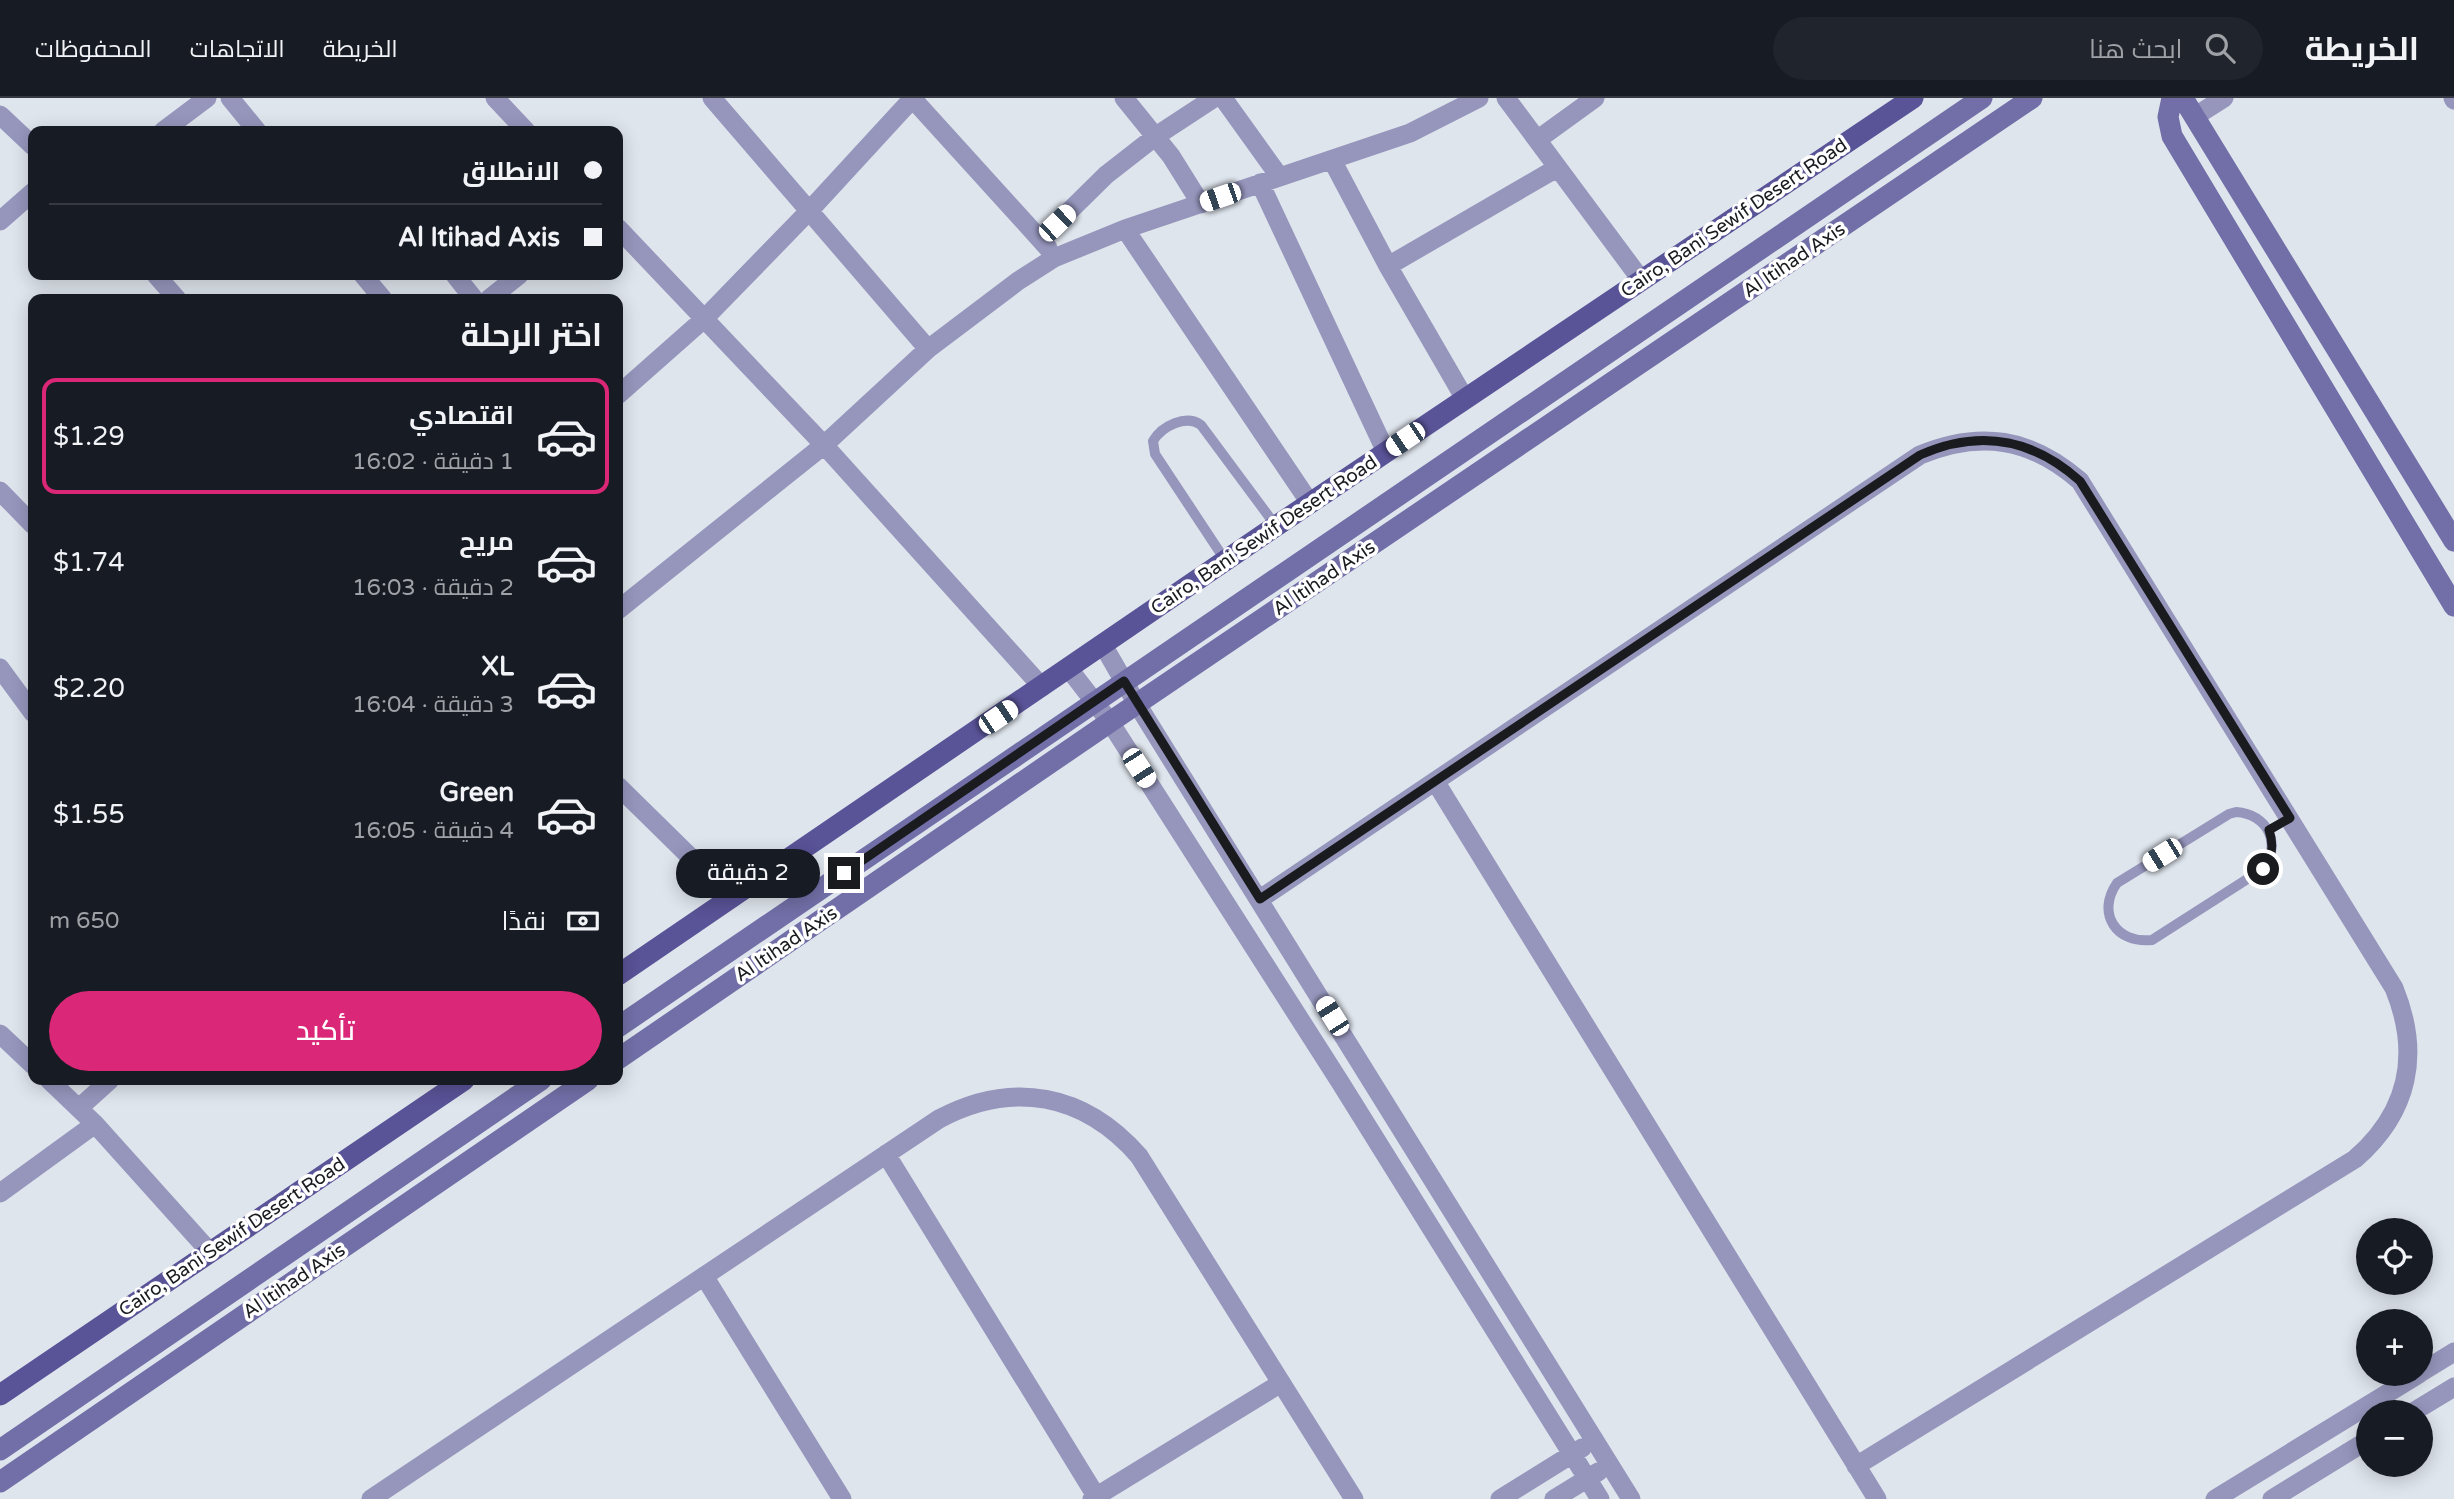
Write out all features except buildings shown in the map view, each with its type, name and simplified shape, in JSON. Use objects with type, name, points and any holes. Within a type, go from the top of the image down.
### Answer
[{"type":"main road","name":"Cairo, Bani Sewif Desert Road","points":[[623,972],[1225,560],[1913,98]]},
{"type":"main road","name":"Cairo, Bani Sewif Desert Road","points":[[0,1395],[457,1085]]},
{"type":"street","points":[[170,126],[207,98]]},
{"type":"street","points":[[230,98],[253,126]]},
{"type":"street","points":[[495,98],[521,126]]},
{"type":"street","points":[[712,98],[928,349]]},
{"type":"street","points":[[623,392],[704,319],[810,210],[912,98],[1041,239],[1054,258]]},
{"type":"street","points":[[1124,98],[1156,136],[1200,204]]},
{"type":"street","points":[[1041,239],[1106,175],[1156,136],[1214,98]]},
{"type":"street","points":[[1223,98],[1279,176]]},
{"type":"street","points":[[623,606],[824,445],[928,349],[1018,281],[1054,258],[1125,229],[1410,133],[1479,98]]},
{"type":"street","points":[[1506,98],[1642,281]]},
{"type":"street","points":[[1537,140],[1595,98]]},
{"type":"street","name":"Al Itihad Axis","points":[[623,1024],[1982,98]]},
{"type":"street","name":"Al Itihad Axis","points":[[623,1056],[1110,722],[2032,98]]},
{"type":"street","points":[[2172,98],[2168,117],[2172,136],[2454,606]]},
{"type":"street","points":[[2183,98],[2454,541]]},
{"type":"street","points":[[2194,117],[2224,98]]},
{"type":"street","points":[[0,115],[28,141]]},
{"type":"street","points":[[1332,160],[1388,266],[1465,399]]},
{"type":"street","points":[[1388,266],[1558,168]]},
{"type":"street","points":[[1259,183],[1386,452]]},
{"type":"street","points":[[0,221],[28,196]]},
{"type":"street","points":[[1125,229],[1310,503]]},
{"type":"street","points":[[623,233],[824,445],[1042,687]]},
{"type":"street","points":[[160,280],[173,294]]},
{"type":"street","points":[[367,280],[379,294]]},
{"type":"street","points":[[459,280],[470,294]]},
{"type":"street","points":[[495,294],[513,280]]},
{"type":"street","points":[[1260,899],[1920,455],[1956,442],[1994,440],[2032,449],[2065,468],[2080,481],[2383,969],[2402,1008],[2408,1039],[2408,1070],[2403,1091],[2384,1129],[2355,1159],[1856,1465]]},
{"type":"street","points":[[0,491],[28,520]]},
{"type":"street","points":[[1103,645],[1137,704],[1631,1499]]},
{"type":"street","points":[[1069,669],[1110,722],[1340,1082],[1600,1499]]},
{"type":"street","points":[[1,672],[28,707]]},
{"type":"street","points":[[1435,781],[1877,1499]]},
{"type":"street","points":[[623,791],[732,898]]},
{"type":"street","points":[[0,1034],[28,1060]]},
{"type":"street","points":[[54,1085],[95,1125],[210,1252]]},
{"type":"street","points":[[79,1108],[104,1085]]},
{"type":"street","name":"Al Itihad Axis","points":[[0,1450],[534,1085]]},
{"type":"street","name":"Al Itihad Axis","points":[[0,1482],[581,1085]]},
{"type":"street","points":[[373,1499],[886,1154],[957,1110],[996,1098],[1036,1097],[1075,1107],[1094,1116],[1125,1140],[1139,1156],[1354,1499]]},
{"type":"street","points":[[0,1193],[95,1125]]},
{"type":"street","points":[[886,1154],[1094,1498],[1281,1384]]},
{"type":"street","points":[[704,1276],[842,1499]]},
{"type":"street","points":[[2433,1365],[2454,1352]]},
{"type":"street","points":[[2215,1499],[2398,1386]]},
{"type":"street","points":[[2433,1400],[2454,1387]]},
{"type":"street","points":[[1500,1499],[1595,1440]]},
{"type":"street","points":[[2272,1499],[2356,1447]]},
{"type":"street","points":[[1554,1499],[1610,1465]]},
{"type":"lane","points":[[1225,560],[1155,454],[1153,441],[1159,434],[1183,420],[1192,420],[1201,425],[1276,526]]},
{"type":"lane","points":[[2229,814],[2252,815],[2269,830],[2272,854],[2263,869],[2152,940],[2143,941],[2125,936],[2112,923],[2109,897],[2117,883],[2229,814]]},
{"type":"lane","points":[[2269,830],[2290,818]]},
{"type":"route","points":[[844,873],[1124,681],[1260,899],[1920,455],[1937,447],[1975,440],[2013,443],[2032,449],[2049,457],[2080,481],[2290,818],[2269,830],[2272,854],[2263,869]]}]
